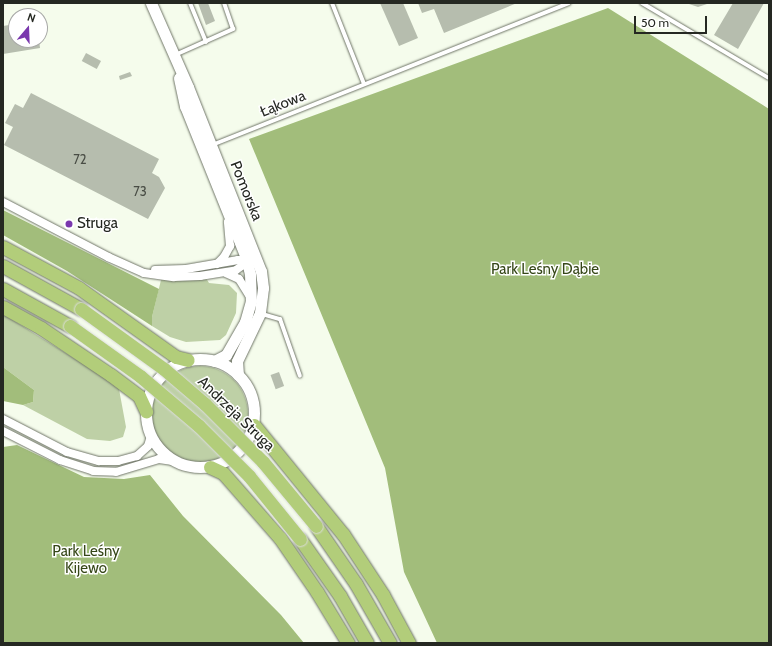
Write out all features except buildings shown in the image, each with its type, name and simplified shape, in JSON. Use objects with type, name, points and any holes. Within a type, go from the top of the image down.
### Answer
[{"type":"main road","points":[[3,248],[79,288],[176,357],[188,360]]},
{"type":"main road","name":"Andrzeja Struga","points":[[3,266],[81,309],[164,369],[205,404],[263,462],[316,526],[356,584],[390,643]]},
{"type":"main road","points":[[3,289],[70,326],[140,376],[199,426],[249,476],[300,539],[340,596],[367,643]]},
{"type":"main road","points":[[3,307],[47,332],[111,375],[139,396],[146,411]]},
{"type":"main road","points":[[254,425],[342,534],[383,595],[410,643]]},
{"type":"main road","points":[[210,467],[223,473],[280,538],[317,592],[348,643]]},
{"type":"street","name":"Pomorska","points":[[151,3],[174,60],[183,99],[207,147],[253,248],[261,271],[263,288],[260,313],[237,361],[238,375]]},
{"type":"street","name":"Pomorska","points":[[207,147],[223,200],[248,261],[251,301],[245,322],[230,351],[222,359],[214,361]]},
{"type":"street","name":"Pomorska","points":[[214,265],[224,257],[230,246],[223,200]]},
{"type":"street","points":[[3,202],[128,266],[167,277],[229,273],[240,279],[247,290],[251,301]]},
{"type":"street","name":"Pomorska","points":[[248,261],[253,248]]},
{"type":"street","name":"Pomorska","points":[[248,261],[261,271]]},
{"type":"street","points":[[128,266],[167,271],[248,261]]},
{"type":"street","points":[[221,273],[242,268],[248,261]]},
{"type":"street","points":[[3,431],[60,460],[93,471],[121,471],[159,459],[173,461],[193,467],[210,467],[226,462],[239,451],[248,440],[254,425],[252,398],[238,375],[214,361],[188,360],[172,367],[159,378],[150,393],[146,411],[151,436],[160,450],[173,461]]},
{"type":"street","points":[[3,419],[67,452],[99,461],[118,461],[137,456],[148,446],[151,436]]},
{"type":"lane","points":[[190,3],[206,42]]},
{"type":"lane","points":[[174,60],[233,29],[224,3]]},
{"type":"lane","points":[[332,3],[366,83]]},
{"type":"lane","name":"Łąkowa","points":[[207,147],[570,3]]},
{"type":"lane","points":[[642,3],[769,78]]},
{"type":"lane","points":[[260,313],[280,319],[300,376]]},
{"type":"green space","name":"Park Leśny Dąbie","points":[[608,8],[769,109],[769,643],[437,643],[404,572],[385,468],[249,139]]},
{"type":"green space","points":[[3,210],[159,289],[152,317],[152,326],[67,271],[3,235]]},
{"type":"green space","points":[[206,278],[209,283],[229,285],[237,293],[236,313],[226,335],[220,340],[186,342],[170,337],[152,326],[152,317],[161,280]]},
{"type":"green space","points":[[3,314],[96,372],[119,389],[126,427],[123,437],[110,441],[87,439],[23,405],[33,402],[34,390],[3,367]]},
{"type":"green space","points":[[200,366],[218,370],[227,374],[234,380],[240,387],[244,396],[248,414],[244,432],[240,441],[234,448],[227,454],[218,458],[200,462],[182,458],[173,454],[166,448],[160,441],[156,432],[152,414],[156,396],[160,387],[166,380],[173,374],[182,370]]},
{"type":"green space","points":[[3,367],[34,390],[33,402],[23,405],[3,401]]},
{"type":"green space","name":"Park Leśny Kijewo","points":[[17,445],[84,477],[124,479],[150,475],[183,516],[281,615],[304,643],[3,643],[3,447]]},
{"type":"place","name":"Struga","points":[[69,224]]}]
